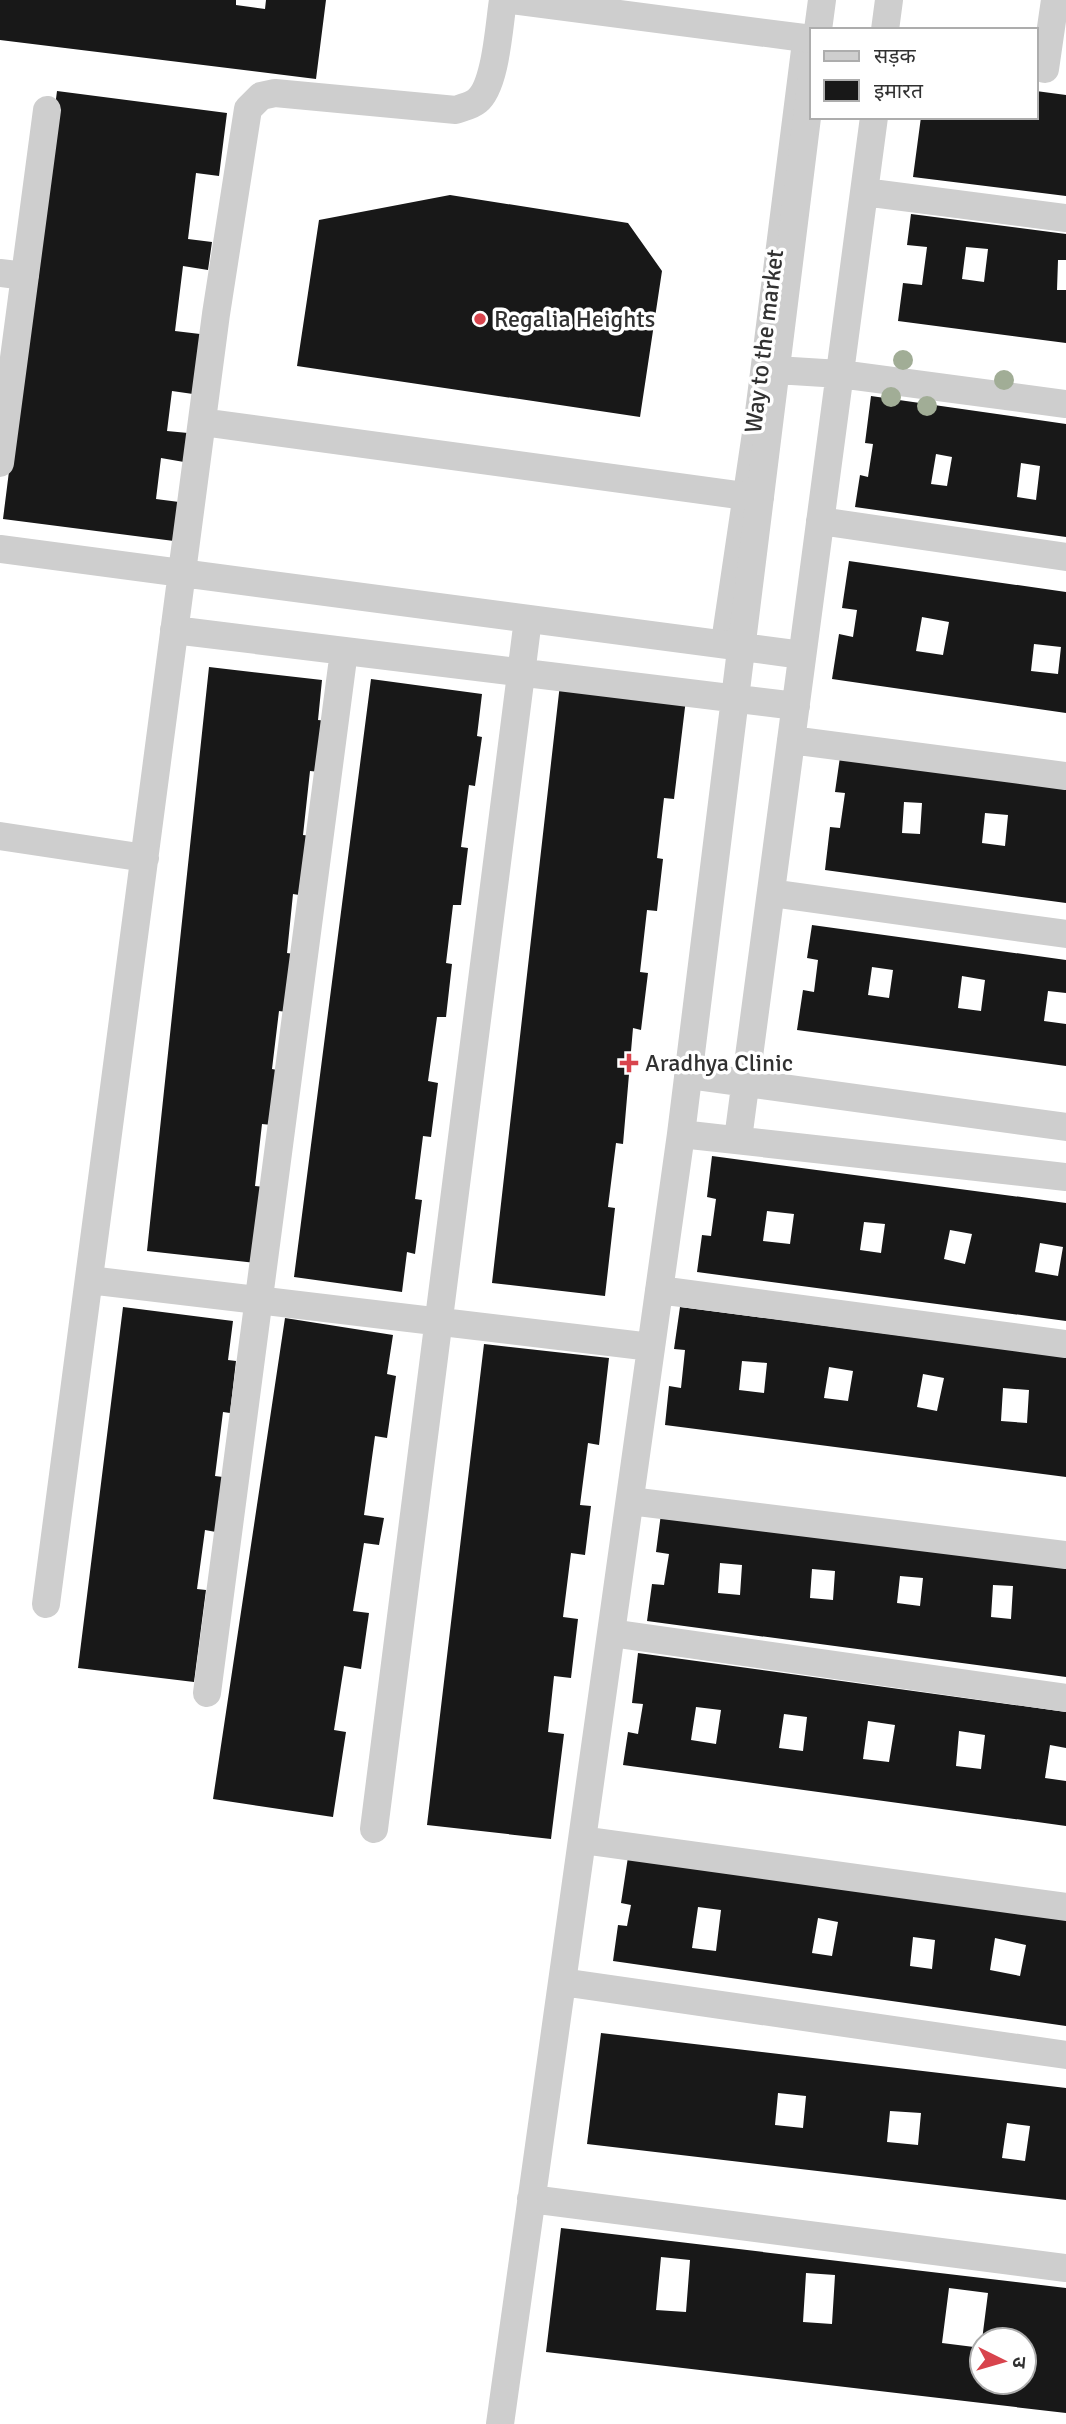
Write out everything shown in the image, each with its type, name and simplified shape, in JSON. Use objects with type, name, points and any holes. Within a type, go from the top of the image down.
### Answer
[{"type":"street","points":[[46,1604],[202,422],[248,109],[261,96],[275,93],[456,110],[475,104],[484,95],[490,80],[503,0]]},
{"type":"street","points":[[512,0],[673,10],[810,35]]},
{"type":"street","points":[[813,28],[822,0]]},
{"type":"street","points":[[885,28],[889,0]]},
{"type":"street","points":[[1049,69],[1055,0]]},
{"type":"street","name":"Way to the market","points":[[752,497],[755,416],[782,191],[810,40]]},
{"type":"street","points":[[500,2424],[681,1134],[736,699],[732,646],[752,497],[776,370],[810,94]]},
{"type":"street","points":[[0,463],[13,274],[47,110]]},
{"type":"street","points":[[738,1139],[874,119]]},
{"type":"street","points":[[864,192],[1066,218]]},
{"type":"street","points":[[776,370],[840,374],[1066,404]]},
{"type":"street","points":[[202,422],[752,497]]},
{"type":"street","points":[[820,521],[1066,556]]},
{"type":"street","points":[[0,549],[802,656]]},
{"type":"street","points":[[374,1829],[528,619]]},
{"type":"street","points":[[174,630],[796,706]]},
{"type":"street","points":[[207,1693],[344,651]]},
{"type":"street","points":[[791,740],[1066,776]]},
{"type":"street","points":[[0,836],[145,858]]},
{"type":"street","points":[[771,893],[1066,934]]},
{"type":"street","points":[[688,1074],[1066,1127]]},
{"type":"street","points":[[681,1134],[1066,1177]]},
{"type":"street","points":[[89,1280],[651,1347]]},
{"type":"street","points":[[659,1290],[1066,1344]]},
{"type":"street","points":[[629,1500],[1066,1555]]},
{"type":"street","points":[[611,1633],[1066,1698]]},
{"type":"street","points":[[582,1840],[1066,1907]]},
{"type":"street","points":[[562,1982],[1066,2055]]},
{"type":"street","points":[[531,2199],[1066,2268]]},
{"type":"building","points":[[0,0],[236,0],[236,5],[265,9],[266,0],[326,0],[316,79],[0,40]]},
{"type":"building","points":[[57,91],[227,113],[219,176],[196,173],[188,239],[212,242],[208,270],[183,266],[175,331],[200,334],[193,394],[172,391],[167,431],[188,433],[184,462],[161,458],[156,499],[179,502],[174,541],[3,519]]},
{"type":"building","points":[[1038,91],[1066,95],[1066,196],[913,177],[921,119],[1038,119]]},
{"type":"building","name":"Regalia Heights","points":[[450,195],[628,223],[662,271],[640,417],[297,366],[319,220]]},
{"type":"building","points":[[911,214],[1066,234],[1066,260],[1058,260],[1057,290],[1066,290],[1066,343],[898,321],[903,283],[922,285],[927,247],[907,245]],"holes":[[[966,247],[988,249],[984,282],[962,279]]]},
{"type":"building","points":[[871,396],[1066,424],[1066,537],[855,507],[860,475],[868,477],[873,444],[865,443]],"holes":[[[936,454],[952,457],[947,486],[931,484]],[[1021,463],[1040,466],[1036,500],[1017,497]]]},
{"type":"building","points":[[849,561],[1066,592],[1066,713],[832,679],[839,634],[853,637],[857,610],[842,608]],"holes":[[[922,617],[949,622],[943,655],[916,651]],[[1034,644],[1061,647],[1058,674],[1031,671]]]},
{"type":"building","points":[[209,667],[322,680],[318,720],[327,721],[321,772],[310,771],[303,835],[311,836],[305,896],[293,894],[287,953],[294,954],[287,1012],[279,1011],[272,1069],[277,1070],[272,1125],[262,1124],[255,1186],[265,1187],[257,1263],[147,1251]]},
{"type":"building","points":[[371,679],[482,694],[477,736],[482,737],[475,786],[469,785],[461,847],[468,848],[461,905],[453,905],[446,963],[452,964],[446,1017],[437,1017],[428,1081],[438,1083],[431,1137],[423,1136],[415,1199],[422,1200],[415,1254],[407,1252],[402,1292],[294,1277]]},
{"type":"building","points":[[560,684],[686,699],[674,799],[664,798],[657,858],[663,859],[657,911],[647,910],[640,972],[648,973],[641,1030],[633,1028],[623,1144],[616,1143],[608,1207],[615,1208],[605,1296],[492,1283]]},
{"type":"building","points":[[840,757],[1066,787],[1066,903],[825,870],[830,827],[840,828],[845,793],[835,792]],"holes":[[[904,802],[922,803],[920,834],[902,833]],[[985,813],[1008,815],[1005,846],[982,843]]]},
{"type":"building","points":[[812,925],[1066,960],[1066,993],[1048,991],[1044,1021],[1066,1024],[1066,1066],[797,1030],[803,990],[814,992],[818,960],[807,958]],"holes":[[[872,967],[893,970],[889,998],[868,995]],[[962,976],[985,980],[981,1011],[958,1008]]]},
{"type":"building","points":[[712,1156],[1066,1203],[1066,1321],[697,1272],[702,1235],[711,1236],[716,1199],[707,1197]],"holes":[[[767,1211],[794,1214],[790,1244],[763,1241]],[[864,1222],[885,1224],[881,1253],[860,1250]],[[950,1230],[972,1234],[965,1264],[944,1259]],[[1040,1243],[1063,1247],[1058,1276],[1035,1272]]]},
{"type":"building","points":[[123,1307],[233,1321],[228,1360],[236,1361],[230,1413],[223,1412],[215,1476],[223,1477],[216,1532],[205,1530],[197,1589],[206,1590],[194,1682],[78,1668]]},
{"type":"building","points":[[680,1307],[1066,1357],[1066,1477],[665,1425],[669,1386],[681,1388],[685,1350],[674,1349]],"holes":[[[742,1361],[767,1363],[764,1393],[739,1390]],[[829,1367],[853,1371],[848,1401],[824,1398]],[[923,1374],[944,1378],[937,1411],[917,1407]],[[1003,1388],[1029,1390],[1027,1423],[1001,1421]]]},
{"type":"building","points":[[285,1318],[393,1335],[387,1374],[396,1376],[387,1438],[375,1436],[364,1515],[384,1518],[379,1545],[364,1543],[353,1611],[369,1613],[361,1669],[344,1666],[334,1730],[346,1732],[333,1817],[213,1799]]},
{"type":"building","points":[[484,1344],[609,1358],[599,1445],[588,1443],[580,1505],[591,1506],[585,1555],[571,1553],[563,1617],[578,1619],[571,1678],[554,1676],[548,1732],[564,1734],[551,1839],[427,1825]]},
{"type":"building","points":[[662,1506],[1066,1560],[1066,1677],[647,1621],[652,1584],[664,1585],[669,1554],[656,1552]],"holes":[[[720,1563],[742,1565],[740,1595],[718,1593]],[[812,1569],[835,1571],[833,1600],[810,1598]],[[900,1576],[923,1578],[920,1606],[897,1603]],[[993,1585],[1013,1586],[1011,1619],[991,1617]]]},
{"type":"building","points":[[638,1653],[1066,1712],[1066,1748],[1050,1745],[1045,1778],[1066,1781],[1066,1826],[623,1765],[628,1732],[638,1734],[643,1704],[632,1703]],"holes":[[[696,1707],[721,1710],[716,1744],[691,1740]],[[784,1714],[807,1717],[803,1751],[779,1748]],[[868,1721],[895,1725],[889,1762],[863,1759]],[[959,1731],[985,1735],[981,1769],[956,1766]]]},
{"type":"building","points":[[628,1857],[1066,1918],[1066,2026],[613,1961],[618,1925],[627,1926],[631,1905],[621,1903]],"holes":[[[698,1907],[721,1910],[716,1951],[692,1948]],[[818,1918],[838,1922],[832,1956],[812,1953]],[[913,1937],[935,1940],[932,1969],[910,1966]],[[995,1938],[1026,1945],[1020,1976],[990,1970]]]},
{"type":"building","points":[[601,2033],[1066,2088],[1066,2200],[587,2144]],"holes":[[[778,2093],[806,2096],[803,2128],[775,2125]],[[890,2111],[921,2113],[918,2145],[887,2142]],[[1007,2123],[1030,2126],[1025,2161],[1002,2158]]]},
{"type":"building","points":[[561,2228],[1066,2288],[1066,2413],[546,2352]],"holes":[[[661,2257],[690,2260],[686,2312],[656,2310]],[[806,2273],[835,2275],[832,2324],[803,2322]]]},
{"type":"place","name":"Regalia Heights","points":[[480,319]]},
{"type":"place","name":"Aradhya Clinic","points":[[629,1063]]}]
